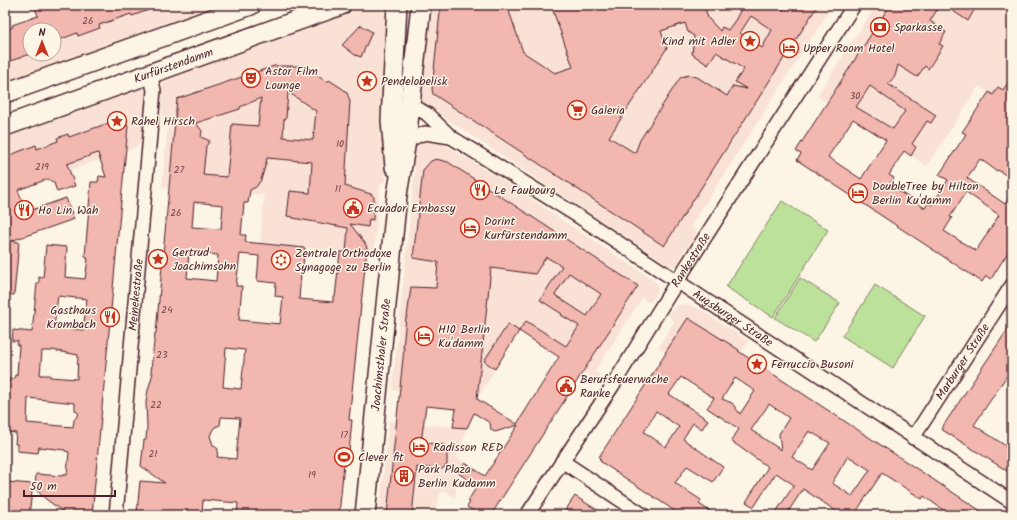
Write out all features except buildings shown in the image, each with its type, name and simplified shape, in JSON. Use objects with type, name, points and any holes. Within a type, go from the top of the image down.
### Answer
[{"type":"main road","points":[[5,93],[251,5]]},
{"type":"main road","name":"Kurfürstendamm","points":[[5,126],[341,5]]},
{"type":"main road","name":"Joachimsthaler Straße","points":[[397,5],[391,120],[397,195]]},
{"type":"main road","name":"Joachimsthaler Straße","points":[[365,515],[397,195],[406,141],[421,5]]},
{"type":"street","name":"Rankestraße","points":[[527,515],[613,385],[676,282],[854,5]]},
{"type":"street","name":"Meinekestraße","points":[[116,515],[154,90],[150,75]]},
{"type":"street","name":"Augsburger Straße","points":[[410,104],[427,114],[451,137],[581,218],[1012,502]]},
{"type":"street","name":"Augsburger Straße","points":[[406,141],[425,133],[451,137]]},
{"type":"street","name":"Marburger Straße","points":[[913,438],[1012,285]]},
{"type":"street","points":[[562,461],[643,515]]},
{"type":"shaded area","points":[[112,5],[228,5],[5,84],[5,40],[22,50],[22,62],[62,62],[62,27]]},
{"type":"shaded area","points":[[429,5],[833,5],[691,226],[697,232],[677,265],[670,266],[422,103],[421,98]]},
{"type":"shaded area","points":[[876,5],[1012,5],[1012,107],[979,86],[927,166],[817,96]]},
{"type":"shaded area","points":[[373,6],[383,11],[386,18],[382,73],[385,80],[385,181],[380,185],[374,255],[260,243],[264,195],[162,187],[168,123],[161,114],[163,84],[165,79],[362,8]]},
{"type":"shaded area","points":[[137,88],[143,88],[147,93],[144,142],[134,148],[5,193],[5,135]]},
{"type":"shaded area","points":[[429,139],[440,142],[507,183],[656,282],[658,291],[651,302],[648,302],[642,298],[595,371],[601,376],[599,382],[519,331],[477,399],[392,390],[415,169],[411,165],[416,145]]},
{"type":"shaded area","points":[[686,304],[696,307],[749,341],[724,378],[658,348],[674,322],[669,316],[669,313],[678,305]]},
{"type":"shaded area","points":[[389,421],[467,428],[457,457],[465,463],[458,473],[455,498],[446,491],[441,492],[433,515],[379,515]]},
{"type":"green space","points":[[782,201],[828,230],[773,317],[726,287]]},
{"type":"green space","points":[[800,278],[840,303],[814,342],[775,318]]},
{"type":"green space","points":[[875,285],[925,316],[893,368],[842,336]]},
{"type":"place","name":"Sparkasse","points":[[880,27]]},
{"type":"place","name":"Kind mit Adler","points":[[750,41]]},
{"type":"place","name":"Upper Room Hotel","points":[[789,48]]},
{"type":"place","name":"Astor Film Lounge","points":[[251,78]]},
{"type":"place","name":"Pendelobelisk","points":[[367,81]]},
{"type":"place","name":"Galeria","points":[[577,110]]},
{"type":"place","name":"Rahel Hirsch","points":[[117,121]]},
{"type":"place","name":"Le Faubourg","points":[[480,190]]},
{"type":"place","name":"DoubleTree by Hilton Berlin Ku'damm","points":[[858,193]]},
{"type":"place","name":"Ecuador Embassy","points":[[353,208]]},
{"type":"place","name":"Ho Lin Wah","points":[[24,210]]},
{"type":"place","name":"Dorint Kurfürstendamm","points":[[470,228]]},
{"type":"place","name":"Gertrud Joachimsohn","points":[[158,259]]},
{"type":"place","name":"Zentrale Orthodoxe Synagoge zu Berlin","points":[[281,260]]},
{"type":"place","name":"Gasthaus Krombach","points":[[110,317]]},
{"type":"place","name":"H10 Berlin Ku'damm","points":[[424,336]]},
{"type":"place","name":"Ferruccio Busoni","points":[[757,364]]},
{"type":"place","name":"Berufsfeuerwache Ranke","points":[[566,386]]},
{"type":"place","name":"Radisson RED","points":[[419,447]]},
{"type":"place","name":"Clever fit","points":[[344,457]]},
{"type":"place","name":"Park Plaza Berlin Kudamm","points":[[404,476]]}]
